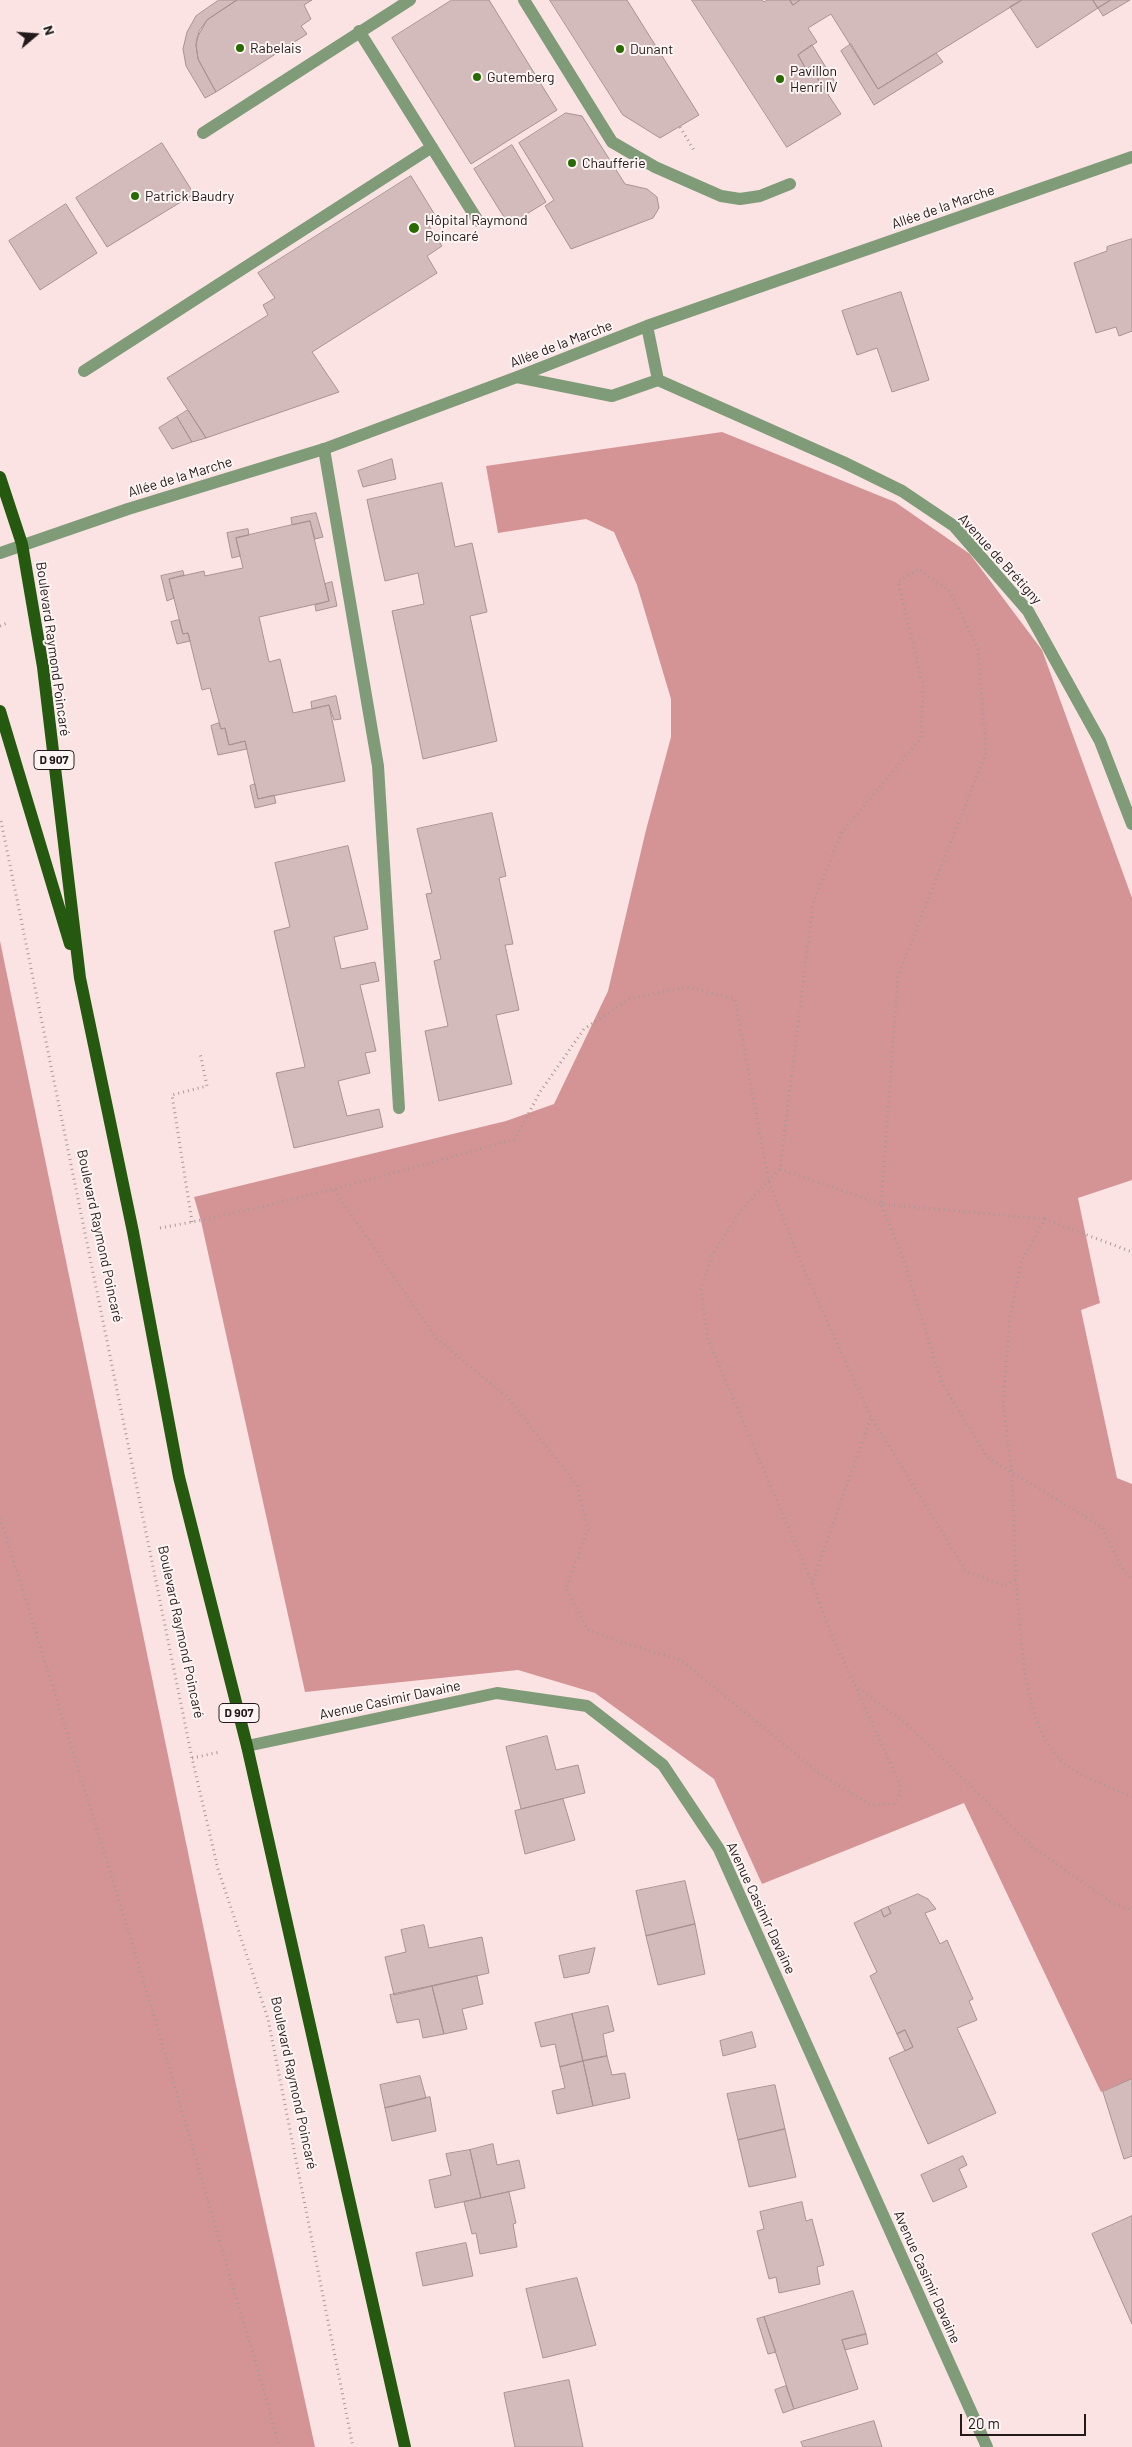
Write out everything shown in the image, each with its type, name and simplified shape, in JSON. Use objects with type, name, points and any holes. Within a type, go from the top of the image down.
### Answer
[{"type":"main road","name":"Boulevard Raymond Poincaré","points":[[0,478],[22,544],[43,667],[80,978]]},
{"type":"main road","name":"Boulevard Raymond Poincaré","points":[[0,711],[80,978],[133,1232],[179,1477],[247,1746],[405,2447]]},
{"type":"street","points":[[203,134],[359,31],[410,0]]},
{"type":"street","points":[[524,0],[612,142],[655,167],[721,196],[740,199],[760,196],[790,184]]},
{"type":"street","points":[[359,31],[478,221]]},
{"type":"street","points":[[84,371],[432,147]]},
{"type":"street","name":"Allée de la Marche","points":[[0,553],[22,544],[324,448],[517,378],[648,326],[1132,157]]},
{"type":"street","points":[[517,378],[612,396],[658,380],[648,326]]},
{"type":"street","name":"Avenue de Brétigny","points":[[658,380],[843,462],[902,491],[954,526],[1028,611],[1100,741],[1132,824]]},
{"type":"street","points":[[324,448],[378,766],[399,1108]]},
{"type":"street","name":"Avenue Casimir Davaine","points":[[247,1746],[497,1693],[587,1706],[663,1765],[719,1849],[987,2447]]},
{"type":"path","points":[[680,127],[694,152],[701,157]]},
{"type":"path","points":[[334,1190],[436,1338],[508,1397],[578,1485],[588,1530],[566,1587],[587,1629],[620,1642],[681,1660],[820,1774],[871,1805],[894,1804],[900,1795],[900,1784],[833,1638],[745,1421],[707,1338],[701,1289],[712,1255],[740,1211],[769,1183],[780,1169],[812,902],[842,832],[921,738],[923,685],[898,582],[918,569],[949,590],[978,648],[986,753],[898,976],[881,1204],[904,1258],[942,1383],[987,1457],[1012,1474],[1102,1527],[1121,1566],[1132,1580]]},
{"type":"path","name":"Boulevard Raymond Poincaré","points":[[0,819],[192,1758],[218,1869],[268,2019],[353,2447]]},
{"type":"path","points":[[200,1053],[207,1086],[172,1095],[192,1222],[334,1190],[515,1139],[540,1092],[584,1029],[629,999],[687,987],[735,1000],[769,1183],[804,1270],[871,1417],[966,1572],[1004,1586],[1016,1579]]},
{"type":"path","points":[[780,1169],[881,1204],[1045,1219],[1132,1252]]},
{"type":"path","points":[[1045,1219],[1021,1262],[1010,1318],[1003,1403],[1012,1474],[1016,1579],[1026,1679],[1036,1717],[1047,1743],[1065,1763],[1132,1797]]},
{"type":"path","points":[[812,1583],[871,1417]]},
{"type":"path","points":[[0,1518],[154,2011],[245,2332],[268,2400],[279,2447]]},
{"type":"path","points":[[855,1685],[909,1726],[1033,1846],[1112,1903],[1132,1911]]},
{"type":"shaded area","points":[[722,432],[895,502],[970,554],[1042,650],[1132,898],[1132,1180],[1078,1198],[1100,1303],[1081,1310],[1117,1478],[1132,1484],[1132,2079],[1101,2092],[964,1803],[762,1884],[714,1779],[595,1693],[518,1670],[305,1692],[201,1221],[194,1197],[506,1121],[554,1104],[608,991],[646,830],[671,737],[671,699],[637,585],[614,532],[586,519],[498,533],[486,466]]},
{"type":"shaded area","points":[[0,941],[236,2085],[315,2447],[0,2447]]},
{"type":"building","points":[[219,0],[237,0],[207,20],[199,31],[196,45],[198,59],[216,92],[205,98],[186,66],[183,49],[187,32],[196,16]]},
{"type":"building","name":"Rabelais","points":[[237,0],[312,0],[304,5],[311,19],[301,26],[307,34],[216,92],[198,59],[197,38],[207,20]]},
{"type":"building","name":"Gutemberg","points":[[452,0],[489,0],[557,110],[471,164],[392,38]]},
{"type":"building","name":"Dunant","points":[[550,0],[627,0],[699,115],[660,138],[623,115]]},
{"type":"building","name":"Pavillon Henri IV","points":[[692,0],[762,0],[764,2],[767,0],[790,0],[793,5],[800,0],[1022,0],[878,89],[831,14],[808,28],[817,42],[798,55],[806,69],[810,67],[841,114],[787,147]]},
{"type":"building","points":[[790,0],[800,0],[793,5]]},
{"type":"building","points":[[1022,0],[1093,0],[1098,8],[1037,48],[1010,7]]},
{"type":"building","points":[[1093,0],[1111,0],[1098,8]]},
{"type":"building","points":[[1111,0],[1130,0],[1103,16],[1098,8]]},
{"type":"building","points":[[851,44],[878,89],[936,53],[943,62],[874,105],[841,51]]},
{"type":"building","points":[[812,45],[835,82],[824,88],[810,67],[806,69],[798,55]]},
{"type":"building","name":"Chaufferie","points":[[566,113],[582,116],[625,184],[647,189],[657,197],[659,208],[653,218],[571,249],[545,206],[554,200],[519,143]]},
{"type":"building","name":"Patrick Baudry","points":[[162,143],[194,194],[107,247],[76,198]]},
{"type":"building","points":[[512,145],[546,202],[509,225],[474,169]]},
{"type":"building","points":[[411,176],[435,215],[426,221],[442,246],[427,256],[437,273],[312,352],[339,392],[206,438],[167,378],[268,315],[263,305],[275,298],[258,273]]},
{"type":"building","points":[[66,204],[97,253],[40,290],[9,241]]},
{"type":"building","points":[[1132,239],[1132,331],[1119,336],[1116,327],[1096,333],[1074,263],[1107,251],[1107,247]]},
{"type":"building","points":[[901,292],[929,380],[892,392],[877,348],[857,355],[842,311]]},
{"type":"building","points":[[188,410],[206,438],[192,442],[177,417]]},
{"type":"building","points":[[177,417],[192,442],[172,449],[159,428]]},
{"type":"building","points":[[392,459],[396,479],[363,487],[358,471]]},
{"type":"building","points":[[442,483],[455,547],[472,543],[487,612],[470,616],[497,741],[423,759],[392,611],[424,604],[418,573],[385,581],[367,500]]},
{"type":"building","points":[[316,513],[323,537],[315,539],[310,521],[292,525],[291,518]]},
{"type":"building","points":[[310,521],[329,601],[259,617],[269,662],[280,659],[293,713],[329,705],[345,781],[258,799],[245,741],[229,745],[225,728],[221,729],[210,688],[202,690],[188,633],[183,634],[169,579],[204,571],[205,576],[243,568],[236,538]]},
{"type":"building","points":[[248,529],[249,535],[236,538],[240,556],[232,558],[227,533]]},
{"type":"building","points":[[183,571],[184,575],[169,579],[174,598],[167,601],[161,576]]},
{"type":"building","points":[[332,582],[337,606],[316,611],[315,605],[329,601],[325,584]]},
{"type":"building","points":[[179,620],[183,634],[188,633],[190,641],[177,644],[171,622]]},
{"type":"building","points":[[336,696],[341,719],[334,720],[329,705],[312,709],[311,702]]},
{"type":"building","points":[[219,723],[221,729],[225,728],[229,745],[245,741],[247,749],[218,755],[211,726]]},
{"type":"building","points":[[255,784],[258,799],[274,795],[276,803],[255,808],[250,786]]},
{"type":"building","points":[[492,813],[506,876],[499,878],[513,944],[505,945],[519,1010],[496,1015],[512,1084],[439,1101],[425,1031],[448,1026],[434,961],[441,959],[426,894],[432,893],[417,829]]},
{"type":"building","points":[[348,846],[368,929],[334,937],[341,969],[375,962],[379,981],[360,985],[376,1051],[365,1053],[370,1073],[338,1081],[347,1116],[379,1109],[383,1127],[294,1148],[276,1073],[305,1067],[274,931],[290,927],[275,863]]},
{"type":"building","points":[[547,1736],[556,1770],[578,1765],[585,1793],[521,1809],[506,1747]]},
{"type":"building","points":[[563,1799],[575,1840],[525,1854],[515,1811]]},
{"type":"building","points":[[685,1881],[695,1924],[646,1936],[636,1891]]},
{"type":"building","points":[[918,1894],[928,1899],[936,1909],[925,1913],[940,1944],[947,1940],[973,1999],[969,2001],[977,2020],[957,2028],[996,2113],[928,2144],[889,2058],[913,2047],[905,2030],[897,2034],[870,1976],[877,1972],[854,1923],[881,1910],[884,1917],[891,1913],[888,1907]]},
{"type":"building","points":[[888,1907],[891,1913],[884,1917],[881,1910]]},
{"type":"building","points":[[695,1924],[705,1974],[658,1985],[646,1936]]},
{"type":"building","points":[[424,1925],[429,1948],[482,1937],[489,1973],[394,1995],[385,1957],[406,1952],[401,1930]]},
{"type":"building","points":[[595,1948],[589,1973],[564,1978],[559,1956]]},
{"type":"building","points":[[477,1976],[483,2004],[462,2009],[467,2029],[444,2034],[432,1986]]},
{"type":"building","points":[[432,1986],[444,2034],[423,2038],[419,2019],[397,2023],[390,1995]]},
{"type":"building","points":[[608,2006],[614,2031],[603,2034],[607,2056],[583,2061],[572,2014]]},
{"type":"building","points":[[572,2014],[583,2061],[560,2067],[555,2044],[541,2047],[535,2023]]},
{"type":"building","points":[[905,2030],[913,2047],[905,2051],[897,2034]]},
{"type":"building","points":[[752,2032],[756,2047],[723,2056],[720,2041]]},
{"type":"building","points":[[607,2056],[612,2075],[625,2073],[630,2098],[593,2106],[583,2061]]},
{"type":"building","points":[[583,2061],[593,2106],[557,2114],[552,2091],[565,2088],[560,2067]]},
{"type":"building","points":[[420,2076],[426,2098],[385,2108],[380,2085]]},
{"type":"building","points":[[1132,2079],[1132,2156],[1124,2159],[1103,2092]]},
{"type":"building","points":[[775,2085],[785,2129],[738,2140],[727,2094]]},
{"type":"building","points":[[430,2097],[436,2131],[392,2141],[385,2108]]},
{"type":"building","points":[[785,2129],[796,2177],[749,2187],[738,2140]]},
{"type":"building","points":[[493,2144],[497,2165],[519,2160],[525,2188],[481,2198],[470,2150]]},
{"type":"building","points":[[470,2150],[481,2198],[435,2208],[429,2180],[451,2175],[446,2154]]},
{"type":"building","points":[[963,2156],[967,2165],[959,2169],[967,2187],[933,2202],[921,2175]]},
{"type":"building","points":[[509,2192],[516,2223],[513,2224],[517,2247],[480,2254],[476,2233],[472,2234],[464,2202]]},
{"type":"building","points":[[802,2202],[806,2221],[812,2219],[824,2265],[817,2267],[820,2284],[779,2293],[776,2277],[769,2279],[757,2231],[764,2229],[760,2212]]},
{"type":"building","points":[[1132,2216],[1132,2324],[1092,2234]]},
{"type":"building","points":[[466,2243],[473,2276],[423,2286],[416,2253]]},
{"type":"building","points":[[577,2278],[596,2345],[543,2358],[526,2289]]},
{"type":"building","points":[[853,2291],[866,2334],[842,2340],[858,2389],[794,2409],[764,2317]]},
{"type":"building","points":[[764,2317],[776,2352],[768,2354],[757,2319]]},
{"type":"building","points":[[866,2334],[868,2344],[845,2350],[842,2340]]},
{"type":"building","points":[[569,2380],[583,2447],[515,2447],[504,2393]]},
{"type":"building","points":[[786,2386],[794,2409],[783,2413],[775,2390]]},
{"type":"building","points":[[874,2421],[882,2447],[803,2447],[801,2442]]},
{"type":"place","name":"Rabelais","points":[[240,48]]},
{"type":"place","name":"Dunant","points":[[620,49]]},
{"type":"place","name":"Gutemberg","points":[[477,77]]},
{"type":"place","name":"Pavillon Henri IV","points":[[780,79]]},
{"type":"place","name":"Chaufferie","points":[[572,163]]},
{"type":"place","name":"Patrick Baudry","points":[[135,196]]},
{"type":"place","name":"Hôpital Raymond Poincaré","points":[[414,228]]}]
